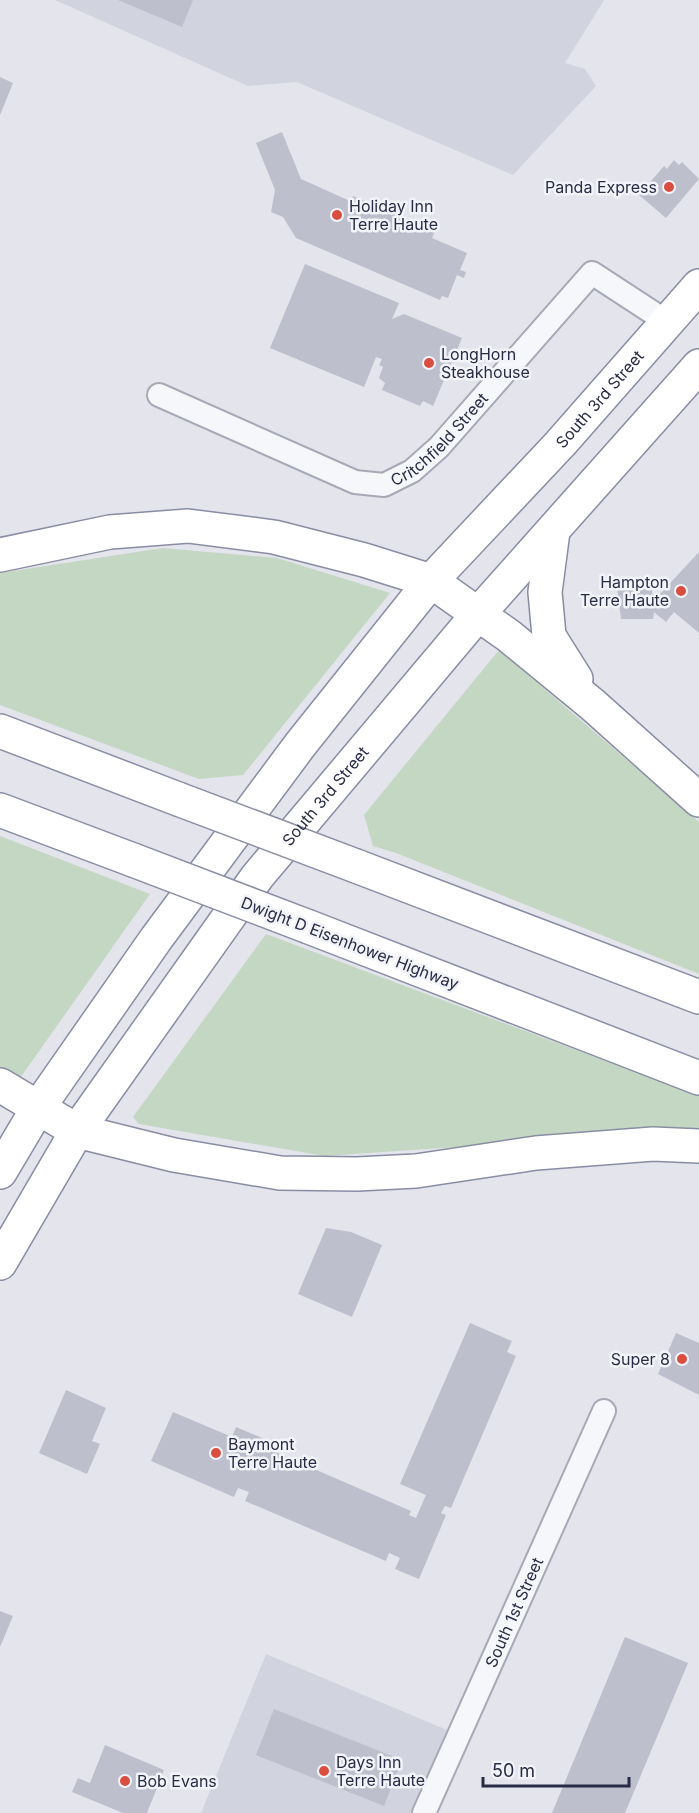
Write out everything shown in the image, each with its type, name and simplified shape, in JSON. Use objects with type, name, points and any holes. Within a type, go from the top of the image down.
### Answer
[{"type":"highway","name":"South 3rd Street","points":[[0,1172],[38,1108],[156,939],[300,746],[431,580],[560,444],[699,286]]},
{"type":"highway","name":"South 3rd Street","points":[[0,1263],[76,1131],[257,878],[479,613],[699,366]]},
{"type":"highway","points":[[0,555],[110,532],[188,526],[274,537],[431,580],[479,613],[593,705],[699,800]]},
{"type":"highway","points":[[553,531],[545,592],[549,636],[593,705]]},
{"type":"highway","points":[[0,731],[699,997]]},
{"type":"highway","name":"Dwight D Eisenhower Highway","points":[[0,810],[699,1078]]},
{"type":"highway","points":[[0,1085],[76,1131],[174,1155],[280,1173],[357,1174],[416,1171],[536,1153],[653,1144],[699,1146]]},
{"type":"street","name":"Critchfield Street","points":[[159,395],[356,482],[384,485],[412,471],[439,447],[592,273],[667,322]]},
{"type":"street","name":"South 1st Street","points":[[424,1813],[604,1411]]},
{"type":"shaded area","points":[[55,0],[604,0],[565,63],[585,69],[596,86],[513,175],[297,82],[248,86]]},
{"type":"shaded area","name":"Days Inn Terre Haute","points":[[266,1654],[447,1730],[412,1813],[201,1813]]},
{"type":"green space","points":[[163,548],[277,558],[390,593],[243,775],[199,779],[0,705],[0,573]]},
{"type":"green space","points":[[499,650],[699,822],[699,974],[396,853],[373,846],[364,815]]},
{"type":"green space","points":[[0,836],[150,894],[18,1081],[0,1069]]},
{"type":"green space","points":[[266,934],[699,1096],[699,1135],[512,1143],[325,1156],[139,1124],[133,1117]]},
{"type":"building","points":[[118,0],[193,0],[182,27]]},
{"type":"building","points":[[0,77],[13,83],[0,115]]},
{"type":"building","name":"Holiday Inn Terre Haute","points":[[282,132],[301,179],[350,201],[353,196],[435,231],[432,238],[467,253],[460,270],[466,272],[464,278],[457,275],[448,298],[442,296],[440,300],[296,238],[283,217],[271,212],[275,190],[256,143]]},
{"type":"building","name":"Panda Express","points":[[674,160],[679,165],[682,162],[699,179],[666,218],[639,195],[664,166],[667,169]]},
{"type":"building","points":[[305,264],[399,303],[392,319],[404,314],[462,338],[433,406],[423,401],[420,406],[382,390],[385,383],[379,378],[383,367],[379,365],[382,359],[376,357],[364,387],[270,348]]},
{"type":"building","name":"Hampton Terre Haute","points":[[699,552],[699,633],[674,612],[666,622],[654,612],[653,619],[621,619],[617,588],[652,588],[652,594],[660,594]]},
{"type":"building","points":[[326,1228],[351,1232],[382,1245],[352,1317],[298,1294]]},
{"type":"building","name":"Baymont Terre Haute","points":[[470,1323],[512,1341],[507,1352],[516,1356],[451,1508],[445,1506],[441,1513],[446,1515],[419,1579],[395,1569],[400,1558],[389,1553],[386,1561],[245,1501],[249,1492],[238,1488],[234,1497],[151,1461],[173,1412],[232,1437],[236,1427],[262,1438],[259,1445],[411,1511],[409,1515],[416,1518],[426,1495],[400,1484]]},
{"type":"building","name":"Super 8","points":[[676,1333],[699,1343],[699,1395],[658,1374]]},
{"type":"building","points":[[66,1390],[106,1408],[92,1441],[100,1444],[87,1474],[39,1453]]},
{"type":"building","points":[[0,1611],[13,1616],[0,1647]]},
{"type":"building","points":[[625,1637],[688,1663],[625,1813],[552,1813]]},
{"type":"building","points":[[274,1709],[402,1760],[384,1806],[256,1755]]},
{"type":"building","name":"Bob Evans","points":[[105,1745],[164,1770],[147,1813],[123,1813],[72,1792],[78,1778],[90,1783]]},
{"type":"place","name":"Panda Express","points":[[669,187]]},
{"type":"place","name":"Holiday Inn Terre Haute","points":[[337,215]]},
{"type":"place","name":"LongHorn Steakhouse","points":[[429,363]]},
{"type":"place","name":"Hampton Terre Haute","points":[[681,591]]},
{"type":"place","name":"Super 8","points":[[682,1359]]},
{"type":"place","name":"Baymont Terre Haute","points":[[216,1453]]},
{"type":"place","name":"Days Inn Terre Haute","points":[[324,1771]]},
{"type":"place","name":"Bob Evans","points":[[125,1781]]}]
